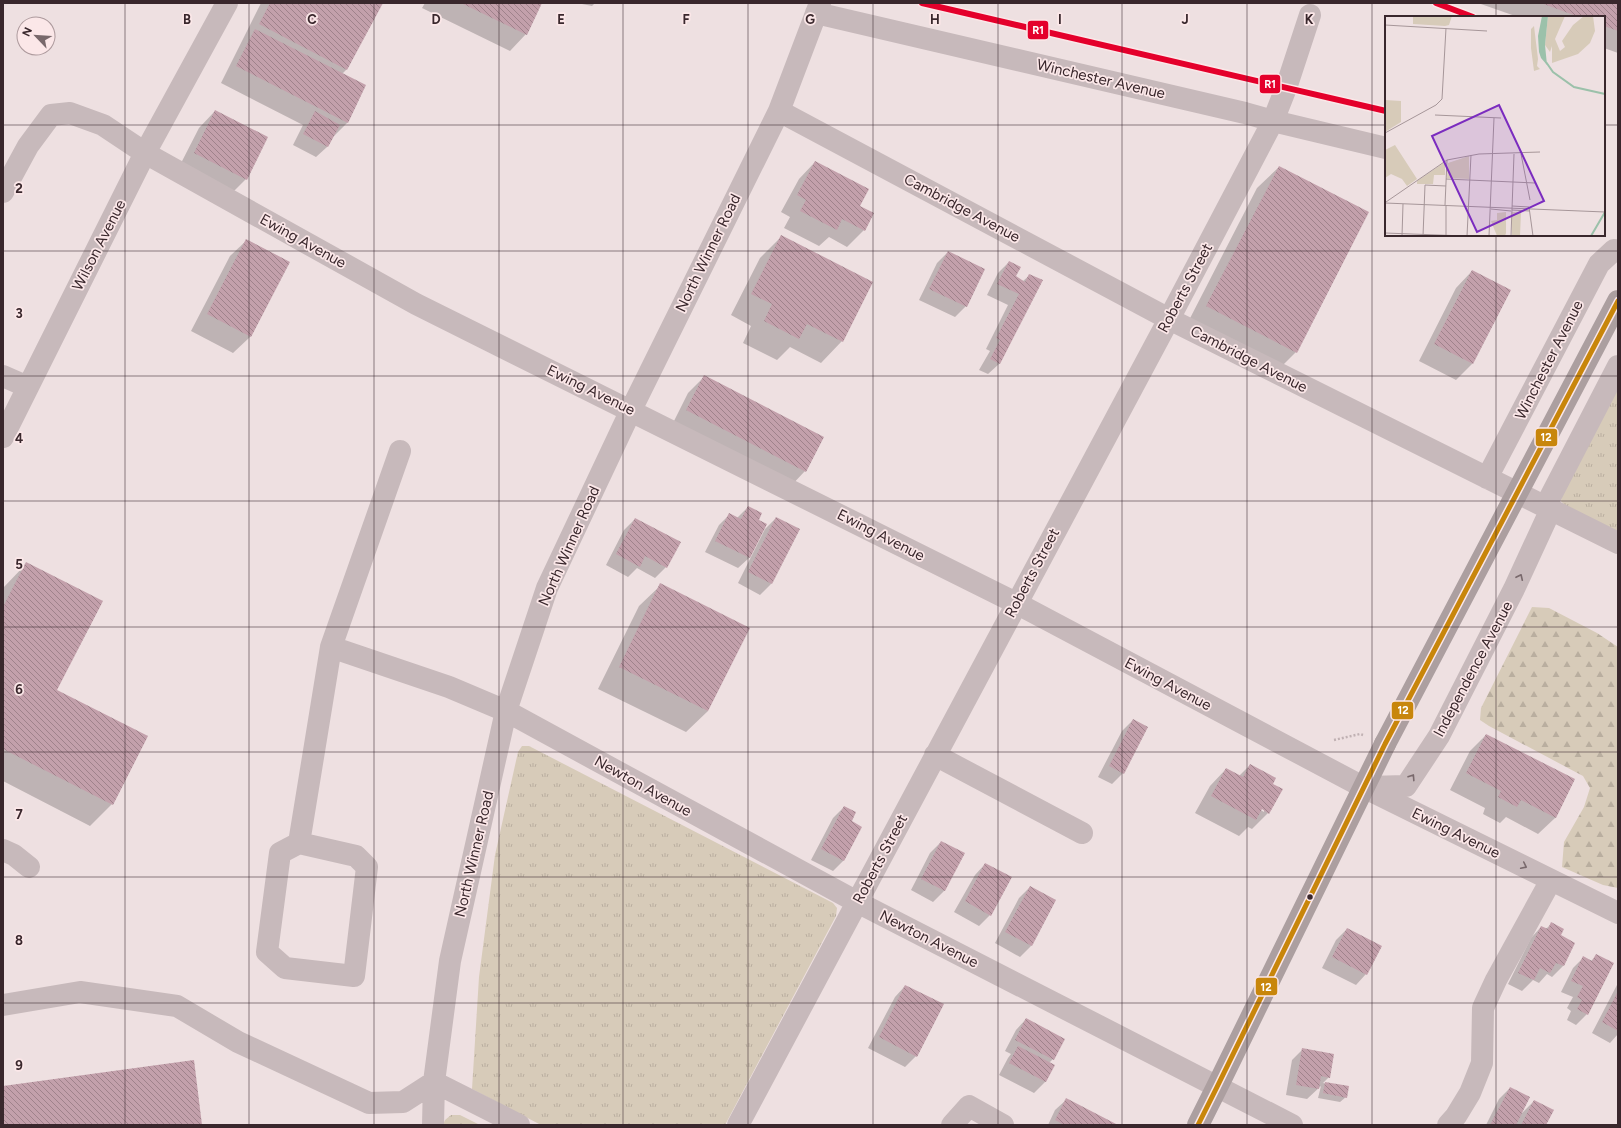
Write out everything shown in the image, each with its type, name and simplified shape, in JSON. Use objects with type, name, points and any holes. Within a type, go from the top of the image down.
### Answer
[{"type":"main road","points":[[1198,1125],[1363,787],[1618,301]]},
{"type":"street","name":"Wilson Avenue","points":[[3,437],[146,153],[227,3]]},
{"type":"street","name":"North Winner Road","points":[[433,1125],[434,1082],[450,961],[506,711],[547,588],[631,410],[779,110],[818,8]]},
{"type":"street","name":"Winchester Avenue","points":[[818,8],[1385,148]]},
{"type":"street","name":"Roberts Street","points":[[738,1125],[1169,319],[1273,121],[1286,88],[1310,14]]},
{"type":"street","name":"Cambridge Avenue","points":[[779,110],[1169,319],[1618,543]]},
{"type":"street","name":"Ewing Avenue","points":[[3,192],[28,146],[51,115],[70,112],[103,125],[146,153],[416,304],[1016,603],[1363,787],[1618,913]]},
{"type":"street","name":"Winchester Avenue","points":[[1487,478],[1599,264],[1614,250],[1618,251]]},
{"type":"street","name":"Independence Avenue","points":[[1363,787],[1406,786],[1439,736],[1514,589],[1548,508],[1618,366]]},
{"type":"street","points":[[3,376],[28,387]]},
{"type":"street","points":[[299,844],[331,647],[400,451]]},
{"type":"street","name":"Newton Avenue","points":[[331,647],[449,687],[506,711],[857,902],[1292,1125]]},
{"type":"street","points":[[935,755],[1082,833]]},
{"type":"street","points":[[299,844],[356,856],[367,867],[354,976],[285,968],[267,952],[280,853],[299,844]]},
{"type":"street","points":[[3,850],[14,854],[29,866]]},
{"type":"street","points":[[1448,1125],[1456,1116],[1470,1093],[1482,1063],[1484,1008],[1496,980],[1551,880]]},
{"type":"street","points":[[3,1005],[80,992],[176,1006],[238,1042],[369,1103],[403,1102],[434,1082],[519,1125]]},
{"type":"street","points":[[952,1125],[969,1106],[1003,1125]]},
{"type":"path","points":[[1334,740],[1360,734],[1363,736],[1364,732]]},
{"type":"green space","points":[[1618,389],[1618,534],[1566,507],[1561,501],[1562,494]]},
{"type":"green space","points":[[1532,607],[1549,608],[1597,633],[1618,647],[1618,888],[1603,885],[1562,867],[1564,842],[1584,807],[1590,788],[1583,776],[1480,720],[1481,708]]},
{"type":"green space","points":[[522,746],[529,746],[833,903],[837,908],[836,916],[725,1125],[541,1125],[472,1089],[479,977],[495,855],[518,752]]},
{"type":"green space","points":[[451,1115],[460,1115],[480,1125],[443,1125],[445,1120]]},
{"type":"building","points":[[270,3],[383,3],[347,70],[259,24]]},
{"type":"building","points":[[461,3],[542,3],[527,35]]},
{"type":"building","points":[[1541,3],[1618,3],[1618,31],[1605,26],[1605,16],[1576,16]]},
{"type":"building","points":[[255,29],[366,85],[348,123],[236,66]]},
{"type":"building","points":[[215,110],[268,137],[247,180],[194,153]]},
{"type":"building","points":[[315,111],[340,125],[328,147],[303,134]]},
{"type":"building","points":[[815,161],[869,189],[860,206],[874,213],[865,231],[842,219],[837,230],[800,211],[806,200],[797,195]]},
{"type":"building","points":[[1279,166],[1369,212],[1297,353],[1206,306]]},
{"type":"building","points":[[781,235],[873,282],[843,342],[807,324],[799,339],[764,321],[772,304],[751,294]]},
{"type":"building","points":[[246,239],[290,262],[251,337],[207,314]]},
{"type":"building","points":[[948,251],[985,269],[967,307],[929,289]]},
{"type":"building","points":[[1009,261],[1021,267],[1016,276],[1025,282],[1029,274],[1043,280],[1000,364],[990,359],[1000,340],[996,338],[1019,294],[997,284]]},
{"type":"building","points":[[1472,270],[1511,290],[1473,364],[1434,344]]},
{"type":"building","points":[[704,375],[824,437],[806,472],[686,410]]},
{"type":"building","points":[[748,506],[762,513],[759,520],[767,524],[750,558],[715,541],[729,513],[741,519]]},
{"type":"building","points":[[776,517],[800,529],[772,584],[748,572]]},
{"type":"building","points":[[635,518],[681,542],[667,568],[645,556],[640,567],[616,554]]},
{"type":"building","points":[[26,562],[103,601],[57,690],[148,736],[113,805],[3,749],[3,604],[4,605]]},
{"type":"building","points":[[660,583],[750,628],[708,711],[619,667]]},
{"type":"building","points":[[1133,719],[1148,727],[1124,774],[1109,766]]},
{"type":"building","points":[[1486,734],[1575,779],[1556,818],[1521,800],[1517,807],[1498,797],[1501,791],[1466,773]]},
{"type":"building","points":[[1250,764],[1276,778],[1273,784],[1283,789],[1269,814],[1262,809],[1256,820],[1211,796],[1226,768],[1243,777]]},
{"type":"building","points":[[844,806],[856,812],[852,821],[862,827],[844,861],[821,849]]},
{"type":"building","points":[[941,841],[965,853],[945,891],[921,879]]},
{"type":"building","points":[[985,863],[1012,877],[991,916],[965,901]]},
{"type":"building","points":[[1030,886],[1056,900],[1032,946],[1005,932]]},
{"type":"building","points":[[1551,922],[1564,929],[1561,935],[1575,943],[1564,966],[1556,963],[1550,973],[1540,968],[1534,980],[1518,973],[1541,926],[1548,929]]},
{"type":"building","points":[[1347,928],[1382,946],[1367,975],[1332,957]]},
{"type":"building","points":[[1596,954],[1614,963],[1588,1015],[1577,1009],[1582,1000],[1577,997],[1583,986],[1571,981],[1583,956],[1592,961]]},
{"type":"building","points":[[905,985],[944,1004],[917,1057],[879,1037]]},
{"type":"building","points":[[1618,991],[1618,1031],[1602,1022]]},
{"type":"building","points":[[1026,1018],[1065,1039],[1054,1060],[1015,1040]]},
{"type":"building","points":[[1018,1046],[1055,1065],[1046,1082],[1009,1063]]},
{"type":"building","points":[[1302,1048],[1334,1054],[1330,1078],[1321,1076],[1319,1089],[1296,1085]]},
{"type":"building","points":[[194,1060],[202,1125],[3,1125],[3,1086]]},
{"type":"building","points":[[1325,1082],[1349,1086],[1347,1098],[1323,1093]]},
{"type":"building","points":[[1510,1087],[1530,1097],[1516,1125],[1490,1125]]},
{"type":"building","points":[[1066,1098],[1118,1125],[1064,1125],[1055,1120]]},
{"type":"building","points":[[1534,1100],[1554,1110],[1546,1125],[1521,1125]]},
{"type":"transit line","name":"R1","points":[[922,3],[1385,111]]},
{"type":"transit line","name":"R1","points":[[1436,3],[1470,16]]},
{"type":"transit line","name":"12","points":[[1198,1125],[1385,744],[1618,301]]}]
